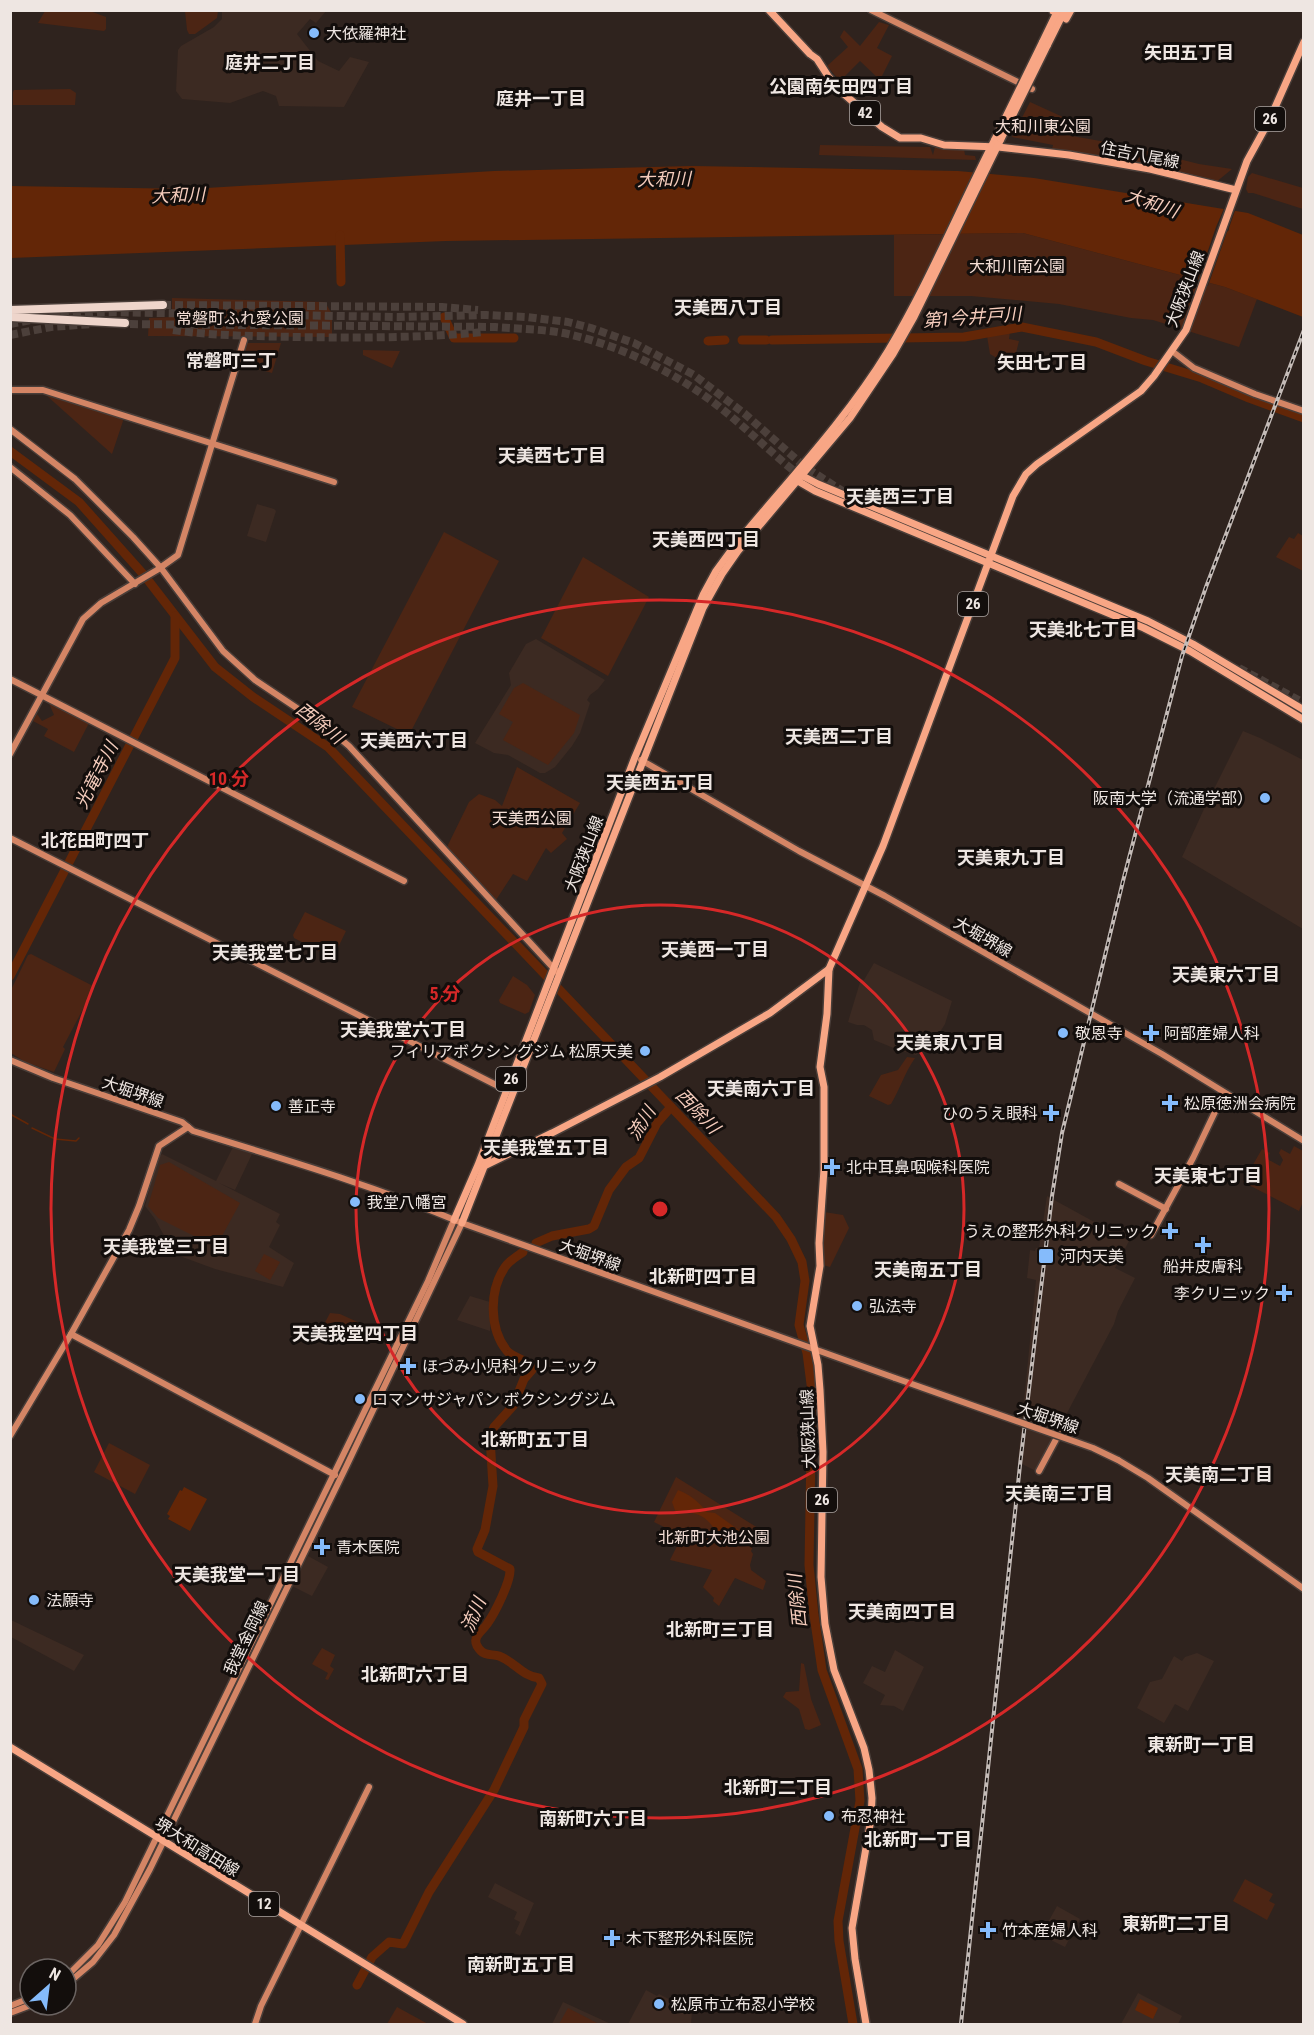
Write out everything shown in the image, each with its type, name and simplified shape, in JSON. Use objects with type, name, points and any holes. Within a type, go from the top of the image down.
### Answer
[{"type":"highway","points":[[10,310],[163,305]]},
{"type":"highway","points":[[10,317],[125,323]]},
{"type":"main road","name":"住吉八尾線","points":[[769,10],[817,59],[835,85],[888,132],[900,138],[921,138],[944,145],[1044,151],[1150,169],[1235,193]]},
{"type":"main road","name":"大阪狭山線","points":[[1045,44],[1058,10]]},
{"type":"main road","name":"大阪狭山線","points":[[458,1222],[482,1166],[703,595],[716,571],[735,545],[798,474],[890,352],[1045,44],[1065,10]]},
{"type":"main road","points":[[1066,19],[1071,10]]},
{"type":"main road","name":"大阪狭山線","points":[[866,2025],[852,1928],[873,1798],[864,1748],[834,1670],[825,1624],[821,1577],[823,1452],[820,1390],[812,1349],[810,1319],[820,1266],[819,1243],[824,1169],[824,1087],[820,1067],[827,1014],[829,969],[883,846],[1013,496],[1026,474],[1061,445],[1130,400],[1154,376],[1186,330],[1247,161],[1269,121],[1304,42]]},
{"type":"main road","name":"大阪狭山線","points":[[639,758],[708,597],[740,548],[796,482],[798,474]]},
{"type":"main road","points":[[798,474],[1167,639],[1252,687],[1304,720]]},
{"type":"main road","points":[[796,482],[825,496],[1116,607],[1171,632],[1304,710]]},
{"type":"main road","points":[[482,1166],[636,1091],[770,1012],[829,969]]},
{"type":"main road","name":"堺大和高田線","points":[[10,1747],[463,2025]]},
{"type":"street","points":[[872,10],[1032,89]]},
{"type":"street","points":[[10,754],[83,619],[101,603],[159,569],[178,555],[244,340]]},
{"type":"street","points":[[1172,351],[1194,368],[1304,411]]},
{"type":"street","points":[[10,390],[43,390],[334,482]]},
{"type":"street","points":[[10,429],[75,479],[134,537],[223,651],[255,680],[331,731],[349,746],[555,973]]},
{"type":"street","points":[[10,467],[70,515],[136,583]]},
{"type":"street","points":[[10,679],[404,881]]},
{"type":"street","name":"大堀堺線","points":[[639,758],[799,851],[865,885],[1154,1050],[1304,1141]]},
{"type":"street","points":[[10,838],[502,1088]]},
{"type":"street","name":"大堀堺線","points":[[10,1060],[37,1073],[182,1122],[193,1131],[307,1166],[1093,1448],[1149,1478],[1304,1589]]},
{"type":"street","points":[[1151,1235],[1193,1158],[1224,1093]]},
{"type":"street","points":[[10,1436],[71,1334],[132,1224],[159,1146],[188,1127]]},
{"type":"street","points":[[1119,1184],[1166,1209]]},
{"type":"street","name":"我堂金岡線","points":[[78,1975],[93,1962],[114,1935],[458,1222]]},
{"type":"street","points":[[71,1334],[337,1476]]},
{"type":"street","points":[[1039,1470],[1061,1430]]},
{"type":"street","points":[[255,2025],[261,2006],[369,1787]]},
{"type":"street","name":"我堂金岡線","points":[[78,1967],[89,1957],[108,1933],[159,1839]]},
{"type":"shaded area","points":[[222,11],[326,11],[316,23],[310,19],[297,34],[318,61],[339,71],[350,57],[369,62],[344,107],[279,106],[276,96],[263,91],[230,103],[182,99],[176,91],[178,50],[214,27],[222,19]]},
{"type":"shaded area","points":[[257,504],[276,511],[266,542],[247,536]]},
{"type":"shaded area","points":[[536,639],[605,680],[587,700],[590,703],[580,733],[572,746],[555,767],[545,773],[540,773],[508,755],[494,753],[475,743],[511,685],[509,673],[526,644]]},
{"type":"shaded area","points":[[1243,731],[1303,760],[1303,929],[1182,857]]},
{"type":"shaded area","points":[[874,963],[952,1001],[940,1032],[916,1055],[874,1040],[872,1030],[864,1025],[848,1022],[861,979],[864,980]]},
{"type":"shaded area","points":[[233,1147],[252,1154],[235,1190],[219,1183],[280,1214],[276,1222],[280,1225],[269,1247],[294,1263],[283,1287],[215,1269],[177,1255],[145,1206],[158,1158],[162,1154],[216,1181]]},
{"type":"shaded area","points":[[1047,1196],[1129,1241],[1115,1268],[1135,1278],[1114,1324],[1038,1468],[1034,1470],[1018,1462],[1036,1280],[1027,1278],[1030,1250],[1035,1251],[1039,1248]]},
{"type":"shaded area","points":[[470,1296],[490,1302],[490,1331],[457,1320]]},
{"type":"shaded area","points":[[308,1556],[328,1567],[312,1596],[292,1586]]},
{"type":"shaded area","points":[[11,1620],[84,1655],[74,1671],[11,1637]]},
{"type":"shaded area","points":[[895,1650],[924,1667],[903,1711],[894,1706],[880,1705],[885,1695],[863,1683],[872,1666],[885,1672]]},
{"type":"shaded area","points":[[1197,1653],[1214,1661],[1188,1711],[1175,1704],[1164,1723],[1137,1708],[1150,1682],[1162,1679],[1174,1656],[1182,1661],[1185,1657]]},
{"type":"shaded area","points":[[495,1883],[534,1903],[520,1936],[515,1933],[520,1922],[514,1919],[517,1912],[488,1897]]},
{"type":"shaded area","points":[[1057,1906],[1080,1919],[1065,1947],[1041,1935]]},
{"type":"shaded area","name":"松原市立布忍小学校","points":[[646,1990],[692,2011],[691,2024],[628,2024]]},
{"type":"shaded area","points":[[1138,1993],[1182,2016],[1178,2024],[1121,2024]]},
{"type":"shaded area","points":[[563,2002],[611,2024],[552,2024]]},
{"type":"green space","points":[[45,11],[90,11],[106,17],[106,29],[104,31],[38,23]]},
{"type":"green space","points":[[185,11],[218,11],[217,18],[195,34],[189,34]]},
{"type":"green space","points":[[879,22],[889,25],[877,48],[892,56],[880,80],[860,61],[840,81],[827,66],[848,47],[840,37],[844,30],[860,46]]},
{"type":"green space","points":[[70,89],[76,93],[75,105],[13,105],[14,90]]},
{"type":"green space","name":"大和川東公園","points":[[1030,102],[1065,118],[1059,130],[1061,134],[1232,169],[1215,183],[1052,149],[1053,145],[1012,137]]},
{"type":"green space","points":[[820,145],[930,147],[933,155],[935,147],[964,149],[965,155],[975,156],[976,160],[819,155]]},
{"type":"green space","points":[[1252,173],[1303,188],[1303,209],[1248,193],[1246,189],[1248,177]]},
{"type":"green space","name":"大和川南公園","points":[[1023,233],[1225,287],[1257,299],[1239,347],[1153,320],[1059,304],[971,296],[894,296],[894,235]]},
{"type":"green space","name":"常磐町ふれ愛公園","points":[[172,298],[325,302],[332,314],[332,337],[148,336],[149,318],[172,317]]},
{"type":"green space","points":[[1010,332],[1009,339],[1019,341],[1015,357],[1001,354],[1000,360],[990,354],[987,336]]},
{"type":"green space","points":[[247,343],[281,343],[272,373],[241,364]]},
{"type":"green space","points":[[363,350],[400,351],[392,368],[363,355]]},
{"type":"green space","points":[[46,395],[122,418],[112,454]]},
{"type":"green space","points":[[444,532],[499,561],[409,735],[352,707]]},
{"type":"green space","points":[[1298,533],[1303,536],[1303,571],[1276,557],[1289,537],[1294,539]]},
{"type":"green space","points":[[583,557],[649,597],[608,676],[541,638]]},
{"type":"green space","points":[[523,683],[580,715],[574,733],[548,765],[503,740],[513,722],[499,714],[514,688]]},
{"type":"green space","points":[[48,701],[89,723],[74,752],[44,736],[48,729],[33,721],[37,714],[42,721],[54,715]]},
{"type":"green space","name":"天美西公園","points":[[517,767],[580,803],[562,833],[567,839],[551,853],[546,848],[527,881],[513,874],[496,900],[447,847],[469,802],[479,794],[495,800],[502,806]]},
{"type":"green space","points":[[305,912],[346,931],[333,958],[294,938],[293,935]]},
{"type":"green space","points":[[31,954],[94,988],[63,1047],[65,1049],[54,1072],[25,1062],[11,1053],[11,990],[28,955]]},
{"type":"green space","points":[[513,976],[527,985],[535,995],[529,1012],[525,1014],[500,1003],[499,1000]]},
{"type":"green space","points":[[907,1057],[915,1058],[891,1104],[888,1105],[869,1096],[881,1075],[898,1070]]},
{"type":"green space","points":[[1294,1146],[1303,1151],[1303,1202],[1299,1211],[1243,1182],[1262,1149],[1270,1153],[1267,1159],[1280,1166],[1283,1160],[1279,1153],[1281,1149],[1290,1154]]},
{"type":"green space","points":[[169,1162],[240,1203],[216,1247],[158,1218],[148,1206],[160,1165]]},
{"type":"green space","points":[[824,1212],[843,1215],[849,1228],[830,1267],[823,1265]]},
{"type":"green space","points":[[264,1254],[280,1262],[270,1280],[255,1271]]},
{"type":"green space","points":[[330,1313],[340,1314],[362,1324],[352,1343],[321,1330]]},
{"type":"green space","points":[[109,1443],[150,1465],[135,1494],[94,1472]]},
{"type":"green space","name":"北新町大池公園","points":[[676,1477],[758,1528],[751,1551],[753,1554],[750,1565],[751,1570],[766,1581],[763,1590],[735,1578],[719,1606],[703,1587],[712,1570],[670,1560],[682,1536],[654,1522]]},
{"type":"green space","points":[[322,1648],[335,1655],[330,1666],[334,1669],[328,1680],[325,1679],[328,1673],[312,1664]]},
{"type":"green space","points":[[801,1663],[804,1664],[811,1699],[821,1725],[809,1730],[805,1729],[799,1709],[783,1697],[786,1692],[799,1691]]},
{"type":"green space","points":[[1245,1879],[1273,1894],[1269,1901],[1275,1904],[1267,1920],[1233,1901]]},
{"type":"green space","points":[[397,2007],[428,2024],[387,2024]]},
{"type":"green space","points":[[568,2008],[599,2024],[559,2024]]},
{"type":"water","name":"大和川","points":[[692,166],[958,171],[1034,178],[1248,213],[1303,235],[1303,317],[1225,287],[1023,233],[446,241],[11,258],[10,186],[190,189],[494,171]]},
{"type":"water","points":[[184,1487],[207,1499],[190,1531],[168,1519],[170,1516],[167,1514]]},
{"type":"water","points":[[678,1490],[694,1499],[707,1512],[715,1513],[743,1533],[742,1536],[736,1536],[731,1543],[725,1541],[712,1525],[699,1515],[676,1513],[672,1502]]},
{"type":"water","points":[[1140,1999],[1158,2008],[1153,2019],[1135,2010]]},
{"type":"pier","points":[[1225,206],[1236,208],[1229,230],[1208,286],[1197,283],[1216,227]]},
{"type":"waterway","name":"第1今井戸川","points":[[340,235],[341,282]]},
{"type":"waterway","name":"第1今井戸川","points":[[444,317],[454,338],[514,338]]},
{"type":"waterway","name":"第1今井戸川","points":[[772,340],[964,337],[1022,327],[1096,342],[1146,361],[1202,378],[1304,418]]},
{"type":"waterway","name":"第1今井戸川","points":[[708,341],[725,340]]},
{"type":"waterway","name":"第1今井戸川","points":[[742,340],[766,340]]},
{"type":"waterway","name":"西除川","points":[[10,451],[79,502],[144,575],[215,667],[253,697],[328,747],[776,1217],[791,1239],[802,1262],[805,1281],[799,1325],[807,1353],[812,1392],[809,1565],[814,1615],[822,1670],[858,1769],[860,1801],[838,1921],[839,1941],[853,2024]]},
{"type":"waterway","name":"光竜寺川","points":[[10,976],[175,658],[175,616]]},
{"type":"waterway","name":"流川","points":[[536,1243],[552,1236],[594,1226],[609,1190],[626,1167],[639,1158],[657,1123],[671,1107]]},
{"type":"waterway","points":[[10,1114],[28,1124]]},
{"type":"waterway","points":[[32,1128],[55,1139],[76,1141],[79,1138]]},
{"type":"waterway","name":"流川","points":[[357,1985],[372,1957],[389,1942],[403,1944],[429,1892],[494,1790],[542,1684],[539,1678],[528,1675],[505,1659],[483,1653],[476,1644],[478,1635],[498,1605],[510,1574],[510,1569],[478,1552],[477,1549],[485,1530],[493,1486],[490,1438],[494,1427],[513,1406],[524,1379],[532,1370],[525,1361],[507,1351],[501,1342],[494,1321],[493,1309],[500,1276],[505,1267],[523,1252]]},
{"type":"tunnel","points":[[163,305],[442,307],[478,310]]},
{"type":"tunnel","points":[[49,317],[100,312],[398,317],[486,315],[568,322],[634,343],[694,375],[745,414],[805,467],[847,494]]},
{"type":"tunnel","points":[[10,324],[31,320]]},
{"type":"tunnel","points":[[10,335],[51,327],[93,324]]},
{"type":"tunnel","points":[[118,324],[495,327],[541,330],[589,339],[649,363],[687,384],[722,409],[810,484],[824,493]]},
{"type":"tunnel","points":[[173,330],[234,335],[343,337],[483,332]]},
{"type":"tunnel","points":[[1239,668],[1304,703]]},
{"type":"railway","points":[[961,2024],[1020,1465],[1052,1196],[1062,1133],[1123,881],[1182,656],[1304,330]]},
{"type":"place","name":"大依羅神社","points":[[314,33]]},
{"type":"place","name":"阪南大学（流通学部）","points":[[1265,798]]},
{"type":"place","name":"敬恩寺","points":[[1063,1033]]},
{"type":"place","name":"阿部産婦人科","points":[[1151,1033]]},
{"type":"place","name":"フィリアボクシングジム 松原天美","points":[[645,1051]]},
{"type":"place","name":"松原徳洲会病院","points":[[1170,1103]]},
{"type":"place","name":"善正寺","points":[[276,1106]]},
{"type":"place","name":"ひのうえ眼科","points":[[1051,1113]]},
{"type":"place","name":"北中耳鼻咽喉科医院","points":[[832,1167]]},
{"type":"place","name":"我堂八幡宮","points":[[355,1202]]},
{"type":"place","name":"うえの整形外科クリニック","points":[[1170,1231]]},
{"type":"place","name":"船井皮膚科","points":[[1203,1245]]},
{"type":"place","name":"河内天美","points":[[1046,1256]]},
{"type":"place","name":"李クリニック","points":[[1284,1293]]},
{"type":"place","name":"弘法寺","points":[[857,1306]]},
{"type":"place","name":"ほづみ小児科クリニック","points":[[408,1366]]},
{"type":"place","name":"ロマンサジャパン ボクシングジム","points":[[360,1399]]},
{"type":"place","name":"青木医院","points":[[322,1547]]},
{"type":"place","name":"法願寺","points":[[34,1600]]},
{"type":"place","name":"布忍神社","points":[[829,1816]]},
{"type":"place","name":"竹本産婦人科","points":[[988,1930]]},
{"type":"place","name":"木下整形外科医院","points":[[612,1938]]},
{"type":"place","name":"松原市立布忍小学校","points":[[659,2004]]},
{"type":"district","name":"矢田五丁目","points":[[1189,52]]},
{"type":"district","name":"庭井二丁目","points":[[270,62]]},
{"type":"district","name":"公園南矢田四丁目","points":[[841,86]]},
{"type":"district","name":"庭井一丁目","points":[[541,98]]},
{"type":"district","name":"天美西八丁目","points":[[728,307]]},
{"type":"district","name":"常磐町三丁","points":[[231,360]]},
{"type":"district","name":"矢田七丁目","points":[[1042,362]]},
{"type":"district","name":"天美西七丁目","points":[[552,455]]},
{"type":"district","name":"天美西三丁目","points":[[900,496]]},
{"type":"district","name":"天美西四丁目","points":[[706,539]]},
{"type":"district","name":"天美北七丁目","points":[[1083,629]]},
{"type":"district","name":"天美西二丁目","points":[[839,736]]},
{"type":"district","name":"天美西六丁目","points":[[414,740]]},
{"type":"district","name":"天美西五丁目","points":[[660,782]]},
{"type":"district","name":"北花田町四丁","points":[[95,840]]},
{"type":"district","name":"天美東九丁目","points":[[1011,857]]},
{"type":"district","name":"天美西一丁目","points":[[715,949]]},
{"type":"district","name":"天美我堂七丁目","points":[[275,952]]},
{"type":"district","name":"天美東六丁目","points":[[1226,974]]},
{"type":"district","name":"天美我堂六丁目","points":[[403,1029]]},
{"type":"district","name":"天美東八丁目","points":[[950,1042]]},
{"type":"district","name":"天美南六丁目","points":[[761,1088]]},
{"type":"district","name":"天美我堂五丁目","points":[[546,1147]]},
{"type":"district","name":"天美東七丁目","points":[[1208,1175]]},
{"type":"district","name":"天美我堂三丁目","points":[[166,1246]]},
{"type":"district","name":"天美南五丁目","points":[[928,1269]]},
{"type":"district","name":"北新町四丁目","points":[[703,1276]]},
{"type":"district","name":"天美我堂四丁目","points":[[355,1333]]},
{"type":"district","name":"北新町五丁目","points":[[535,1439]]},
{"type":"district","name":"天美南二丁目","points":[[1219,1474]]},
{"type":"district","name":"天美南三丁目","points":[[1059,1493]]},
{"type":"district","name":"天美我堂一丁目","points":[[237,1574]]},
{"type":"district","name":"天美南四丁目","points":[[902,1611]]},
{"type":"district","name":"北新町三丁目","points":[[720,1629]]},
{"type":"district","name":"北新町六丁目","points":[[415,1674]]},
{"type":"district","name":"東新町一丁目","points":[[1201,1744]]},
{"type":"district","name":"北新町二丁目","points":[[778,1787]]},
{"type":"district","name":"南新町六丁目","points":[[593,1818]]},
{"type":"district","name":"北新町一丁目","points":[[918,1839]]},
{"type":"district","name":"東新町二丁目","points":[[1176,1923]]},
{"type":"district","name":"南新町五丁目","points":[[521,1964]]}]
